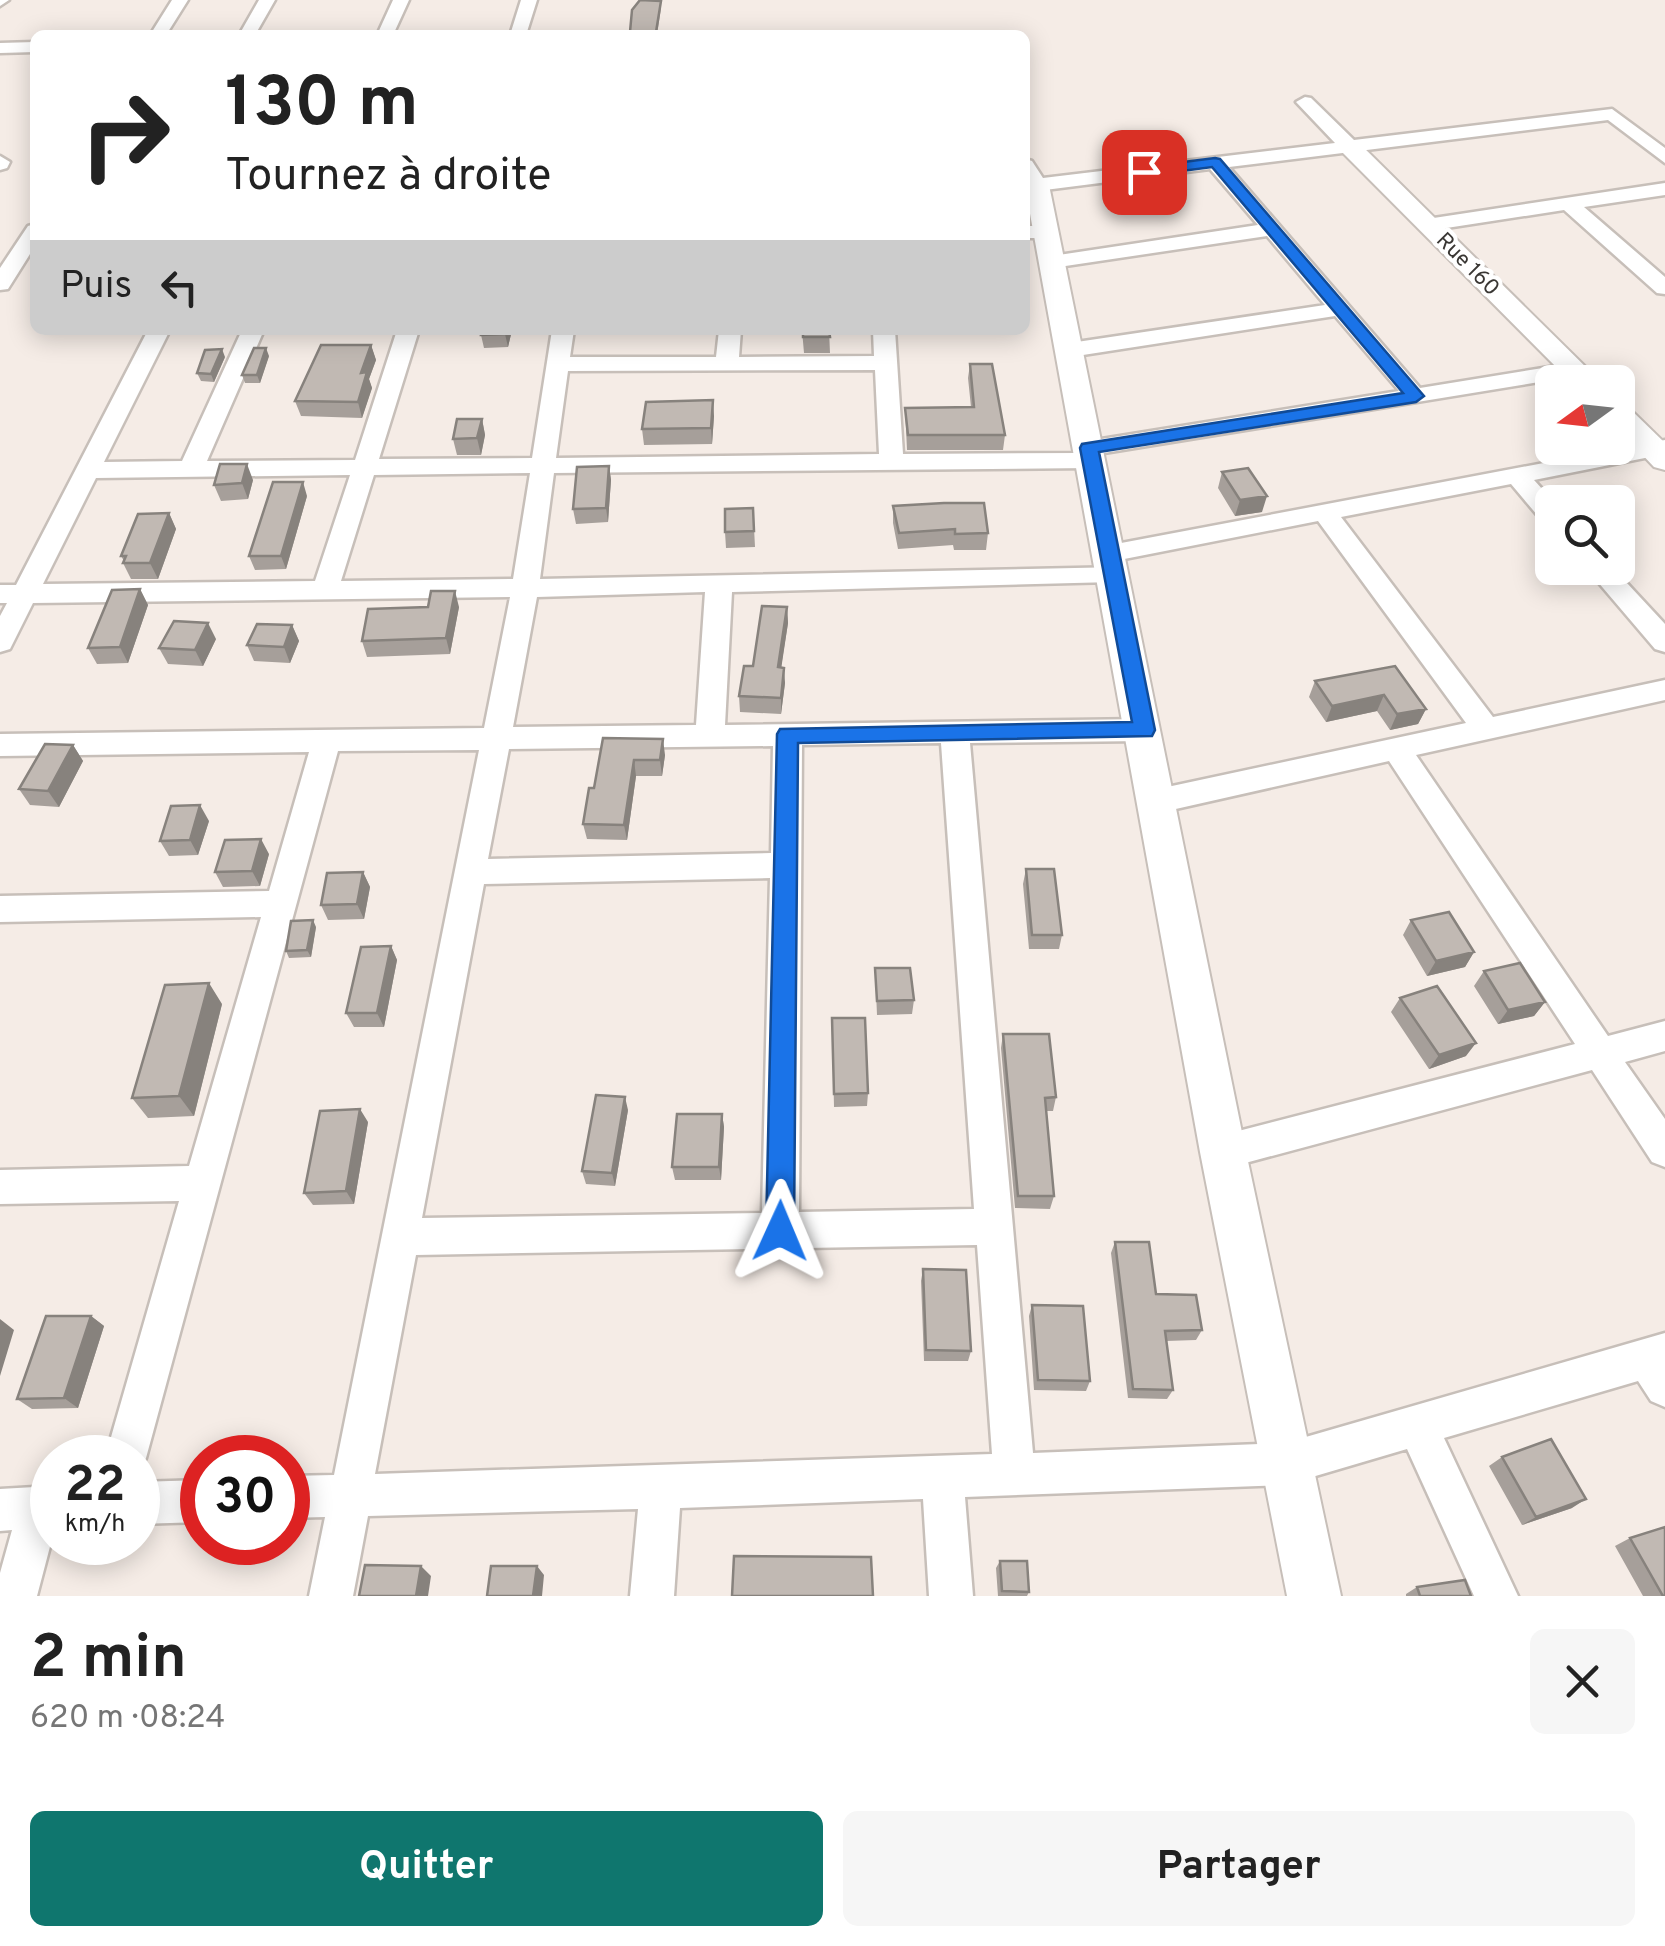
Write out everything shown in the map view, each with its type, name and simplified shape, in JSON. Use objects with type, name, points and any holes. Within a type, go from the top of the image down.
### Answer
[{"type":"street","points":[[161,30],[180,0]]},
{"type":"street","points":[[250,30],[266,0]]},
{"type":"street","points":[[387,30],[400,0]]},
{"type":"street","points":[[519,30],[528,0]]},
{"type":"street","points":[[0,48],[30,48]]},
{"type":"street","points":[[1306,102],[1349,146]]},
{"type":"street","points":[[1314,1596],[1223,1152],[1070,350],[1041,242],[1031,175],[1215,162],[1612,114],[1665,157]]},
{"type":"street","name":"Rue 160","points":[[1349,146],[1569,365]]},
{"type":"street","points":[[1215,162],[1416,396]]},
{"type":"street","points":[[1427,225],[1665,189]]},
{"type":"street","points":[[1569,204],[1665,288]]},
{"type":"street","points":[[1041,242],[1272,229]]},
{"type":"street","points":[[0,242],[30,238]]},
{"type":"street","points":[[0,284],[30,242]]},
{"type":"street","points":[[1070,350],[1340,309]]},
{"type":"street","points":[[0,642],[12,594],[85,470],[156,335]]},
{"type":"street","points":[[191,469],[251,335]]},
{"type":"street","points":[[324,591],[406,335]]},
{"type":"street","points":[[331,1596],[525,588],[562,335]]},
{"type":"street","points":[[727,362],[730,335]]},
{"type":"street","points":[[884,335],[892,462]]},
{"type":"street","points":[[558,364],[886,362]]},
{"type":"street","points":[[85,470],[892,462],[1090,454],[1416,396],[1535,381]]},
{"type":"street","points":[[1635,428],[1661,452]]},
{"type":"street","points":[[12,594],[719,583],[1111,563],[1325,512],[1661,452]]},
{"type":"street","points":[[1516,475],[1535,497]]},
{"type":"street","points":[[1325,512],[1487,730]]},
{"type":"street","points":[[710,736],[719,583]]},
{"type":"street","points":[[1614,585],[1665,642]]},
{"type":"street","points":[[1158,801],[1665,690]]},
{"type":"street","points":[[0,745],[1144,730]]},
{"type":"street","points":[[955,732],[1014,1474]]},
{"type":"street","points":[[780,1231],[788,734]]},
{"type":"street","points":[[131,1435],[327,740]]},
{"type":"street","points":[[1397,750],[1665,1150]]},
{"type":"street","points":[[469,872],[786,865]]},
{"type":"street","points":[[0,910],[281,904]]},
{"type":"street","points":[[1223,1152],[1665,1036]]},
{"type":"street","points":[[0,1186],[202,1184]]},
{"type":"street","points":[[399,1237],[994,1228]]},
{"type":"street","points":[[310,1496],[661,1488],[1285,1464],[1659,1366]]},
{"type":"street","points":[[1418,1428],[1496,1596]]},
{"type":"street","points":[[942,1478],[951,1596]]},
{"type":"street","points":[[652,1596],[661,1488]]},
{"type":"street","points":[[15,1596],[30,1514]]},
{"type":"building","points":[[640,0],[661,1],[656,30],[630,30],[632,10]]},
{"type":"building","points":[[321,345],[371,345],[361,373],[367,372],[358,402],[295,401]]},
{"type":"building","points":[[254,348],[266,348],[257,375],[242,375]]},
{"type":"building","points":[[222,349],[211,374],[197,373],[205,350]]},
{"type":"building","points":[[970,364],[992,364],[1005,435],[908,435],[905,408],[974,407]]},
{"type":"building","points":[[713,400],[711,428],[642,429],[646,402]]},
{"type":"building","points":[[457,419],[482,419],[477,438],[453,439]]},
{"type":"building","points":[[220,464],[247,464],[242,483],[214,485]]},
{"type":"building","points":[[609,466],[606,508],[573,509],[577,467]]},
{"type":"building","points":[[1248,468],[1267,496],[1240,500],[1222,472]]},
{"type":"building","points":[[273,482],[303,482],[281,556],[249,556]]},
{"type":"building","points":[[984,503],[988,533],[955,534],[955,529],[899,533],[893,506]]},
{"type":"building","points":[[753,508],[754,531],[725,532],[725,509]]},
{"type":"building","points":[[169,513],[150,563],[123,563],[126,556],[121,556],[138,514]]},
{"type":"building","points":[[140,589],[120,647],[88,648],[112,590]]},
{"type":"building","points":[[431,591],[455,591],[446,638],[362,641],[368,609],[428,607]]},
{"type":"building","points":[[762,606],[787,607],[778,667],[784,668],[781,698],[739,696],[744,666],[753,666]]},
{"type":"building","points":[[174,621],[208,623],[195,650],[159,648]]},
{"type":"building","points":[[257,624],[292,625],[284,647],[247,645]]},
{"type":"building","points":[[1395,666],[1426,709],[1397,714],[1384,695],[1332,706],[1315,681]]},
{"type":"building","points":[[603,738],[663,739],[660,760],[634,760],[624,825],[583,824]]},
{"type":"building","points":[[45,744],[73,745],[48,791],[19,789]]},
{"type":"building","points":[[200,805],[190,840],[160,841],[171,806]]},
{"type":"building","points":[[261,839],[252,871],[215,872],[225,840]]},
{"type":"building","points":[[1026,869],[1054,869],[1062,935],[1032,935]]},
{"type":"building","points":[[363,872],[357,904],[321,905],[327,873]]},
{"type":"building","points":[[1449,912],[1474,952],[1436,961],[1411,920]]},
{"type":"building","points":[[313,920],[307,950],[286,951],[291,921]]},
{"type":"building","points":[[391,946],[377,1013],[346,1013],[361,947]]},
{"type":"building","points":[[1520,963],[1545,1002],[1508,1010],[1484,971]]},
{"type":"building","points":[[875,968],[910,968],[914,1000],[877,1001]]},
{"type":"building","points":[[209,983],[179,1096],[132,1098],[165,985]]},
{"type":"building","points":[[1437,986],[1476,1043],[1439,1055],[1400,998]]},
{"type":"building","points":[[832,1018],[865,1018],[868,1093],[834,1094]]},
{"type":"building","points":[[1003,1034],[1049,1034],[1056,1097],[1045,1098],[1054,1196],[1018,1196]]},
{"type":"building","points":[[596,1095],[625,1097],[612,1173],[582,1171]]},
{"type":"building","points":[[360,1109],[346,1191],[304,1193],[320,1111]]},
{"type":"building","points":[[677,1114],[722,1114],[719,1167],[672,1167]]},
{"type":"building","points":[[1115,1242],[1149,1242],[1156,1294],[1196,1295],[1202,1330],[1165,1331],[1173,1390],[1133,1389]]},
{"type":"building","points":[[923,1269],[966,1270],[971,1351],[926,1350]]},
{"type":"building","points":[[1032,1305],[1083,1306],[1090,1381],[1038,1380]]},
{"type":"building","points":[[46,1316],[91,1316],[64,1398],[17,1399]]},
{"type":"building","points":[[1551,1439],[1586,1499],[1536,1517],[1502,1457]]},
{"type":"building","points":[[1665,1527],[1665,1596],[1663,1596],[1630,1538]]},
{"type":"building","points":[[734,1556],[871,1557],[873,1596],[732,1596]]},
{"type":"building","points":[[1000,1561],[1027,1561],[1029,1592],[1002,1591]]},
{"type":"building","points":[[365,1565],[421,1566],[416,1596],[359,1596]]},
{"type":"building","points":[[491,1566],[537,1566],[533,1596],[487,1596]]},
{"type":"building","points":[[1465,1580],[1471,1596],[1420,1596],[1417,1587]]},
{"type":"route","points":[[780,1231],[788,734],[1144,730],[1089,448],[1416,396],[1215,162],[1144,172]]}]
